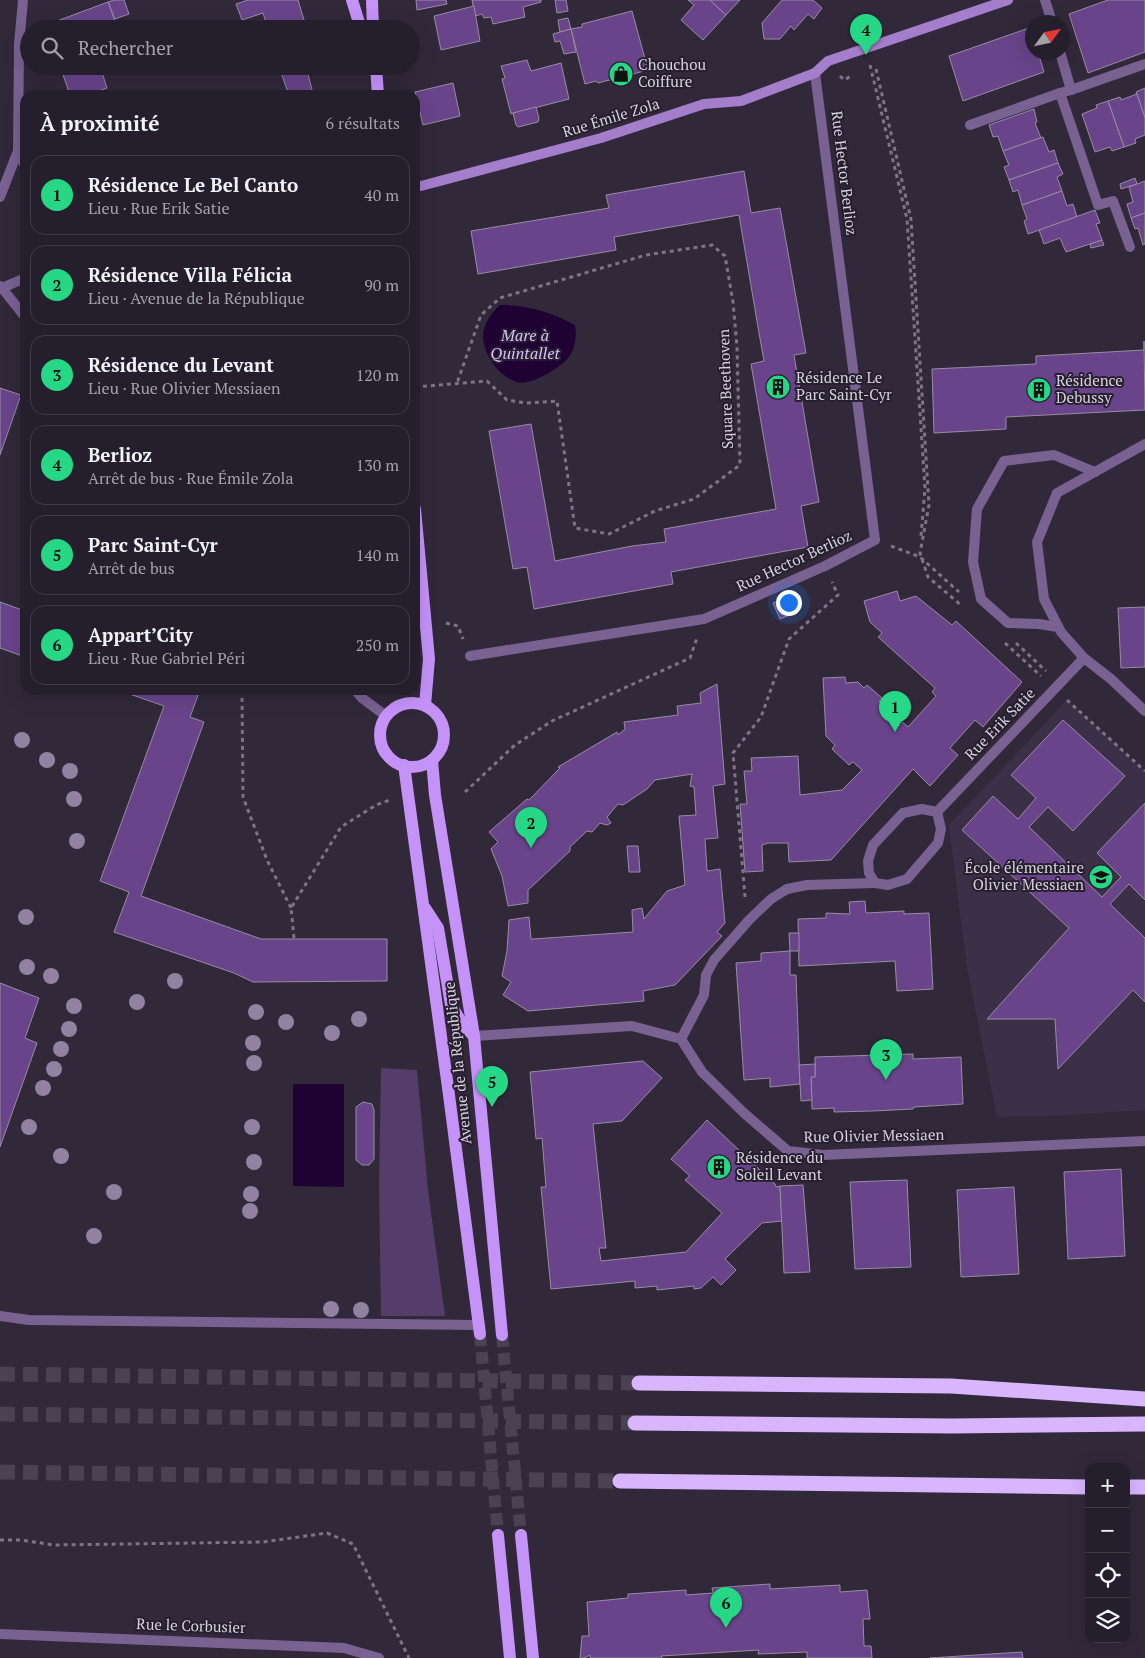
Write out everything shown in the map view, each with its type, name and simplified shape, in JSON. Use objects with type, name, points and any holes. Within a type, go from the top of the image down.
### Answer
[{"type":"highway","points":[[640,1383],[950,1386],[1145,1399]]},
{"type":"highway","points":[[635,1423],[942,1426],[1145,1424]]},
{"type":"highway","points":[[620,1481],[1085,1487]]},
{"type":"highway","points":[[1130,1487],[1145,1488]]},
{"type":"main road","points":[[352,0],[358,20]]},
{"type":"main road","points":[[372,0],[373,20]]},
{"type":"main road","points":[[374,75],[377,90]]},
{"type":"main road","points":[[376,75],[377,90]]},
{"type":"main road","points":[[420,615],[429,659],[425,705]]},
{"type":"main road","points":[[414,702],[425,705],[434,711],[441,720],[444,731],[443,742],[439,752],[432,760],[423,765],[413,767],[394,761],[382,745],[381,725],[394,708],[414,702]]},
{"type":"main road","name":"Avenue de la République","points":[[432,760],[435,795],[474,1036],[502,1335]]},
{"type":"main road","name":"Avenue de la République","points":[[404,765],[450,1095],[479,1330]]},
{"type":"main road","points":[[423,906],[438,928],[451,1005],[463,1025],[474,1036]]},
{"type":"main road","points":[[498,1534],[510,1658]]},
{"type":"main road","points":[[521,1535],[533,1658]]},
{"type":"street","points":[[21,20],[23,0]]},
{"type":"street","name":"Rue Émile Zola","points":[[420,186],[600,138],[704,104],[740,101],[815,73],[828,61],[1008,0]]},
{"type":"street","points":[[1045,0],[1050,15]]},
{"type":"street","points":[[0,197],[18,151],[20,34]]},
{"type":"street","points":[[1062,60],[1071,90]]},
{"type":"street","points":[[970,124],[1145,64]]},
{"type":"street","name":"Rue Hector Berlioz","points":[[470,656],[704,619],[825,566],[875,540],[815,73]]},
{"type":"street","points":[[1060,94],[1098,205],[1113,201],[1130,247]]},
{"type":"street","points":[[18,151],[20,155]]},
{"type":"street","points":[[20,280],[1,287],[20,311]]},
{"type":"street","points":[[1145,444],[1057,494],[1037,542],[1044,599],[1061,632],[1084,658],[1111,679],[1145,711]]},
{"type":"street","points":[[1058,626],[1008,623],[981,600],[973,562],[977,509],[1004,461],[1054,455],[1095,472]]},
{"type":"street","name":"Rue Erik Satie","points":[[938,812],[1084,658]]},
{"type":"street","points":[[359,695],[386,716]]},
{"type":"street","points":[[474,1036],[632,1026],[680,1039],[704,995],[706,975],[714,960],[770,899],[787,889],[807,885],[888,885],[907,879],[938,843],[941,828],[938,812],[922,809],[903,813],[873,845],[868,861],[869,873],[874,884]]},
{"type":"street","name":"Rue Olivier Messiaen","points":[[680,1039],[702,1072],[744,1113],[788,1151],[823,1155],[1145,1141]]},
{"type":"street","points":[[0,1316],[29,1320],[479,1330]]},
{"type":"street","name":"Rue le Corbusier","points":[[0,1634],[344,1648],[379,1658]]},
{"type":"path","points":[[828,61],[844,80],[857,72]]},
{"type":"path","points":[[863,68],[870,64],[907,219],[925,488],[920,555],[928,577],[966,609]]},
{"type":"path","points":[[876,69],[911,219],[929,505],[920,555]]},
{"type":"path","name":"Square Beethoven","points":[[420,386],[487,381],[507,400],[526,403],[557,401],[575,528],[608,534],[655,512],[694,500],[740,465],[736,338],[733,302],[725,256],[712,245],[646,255],[500,298],[481,315],[457,383]]},
{"type":"path","points":[[747,922],[733,752],[761,717],[789,639],[838,595]]},
{"type":"path","points":[[420,615],[458,626],[470,656]]},
{"type":"path","points":[[465,792],[515,744],[552,721],[690,658],[704,619]]},
{"type":"path","points":[[1003,641],[1145,771]]},
{"type":"path","points":[[242,695],[242,797],[267,860],[291,908],[294,938]]},
{"type":"path","points":[[291,908],[341,827],[376,805],[407,795]]},
{"type":"path","points":[[0,1540],[21,1540],[54,1545],[263,1542],[327,1534],[353,1544],[409,1658]]},
{"type":"shaded area","name":"École élémentaire Olivier Messiaen","points":[[1067,700],[1145,771],[1145,1110],[997,1117],[967,968],[949,825]]},
{"type":"shaded area","points":[[381,1068],[417,1070],[428,1190],[445,1316],[381,1316],[379,1185]]},
{"type":"water","name":"Mare à Quintallet","points":[[500,305],[520,306],[539,310],[575,325],[575,343],[568,358],[558,367],[537,379],[523,383],[504,376],[490,359],[483,338],[488,320]]},
{"type":"water","points":[[293,1084],[344,1084],[344,1187],[293,1186]]},
{"type":"building","points":[[124,0],[129,14],[115,19],[108,2]]},
{"type":"building","points":[[248,0],[298,0],[304,20],[265,20],[263,13],[242,20],[236,4]]},
{"type":"building","points":[[416,0],[446,0],[447,4],[417,10]]},
{"type":"building","points":[[472,0],[541,0],[541,2],[523,7],[525,17],[493,24],[491,17],[484,18],[482,14],[475,16]]},
{"type":"building","points":[[555,0],[566,0],[568,11],[557,13]]},
{"type":"building","points":[[688,0],[710,0],[726,15],[703,40],[681,20],[694,5]]},
{"type":"building","points":[[710,0],[740,0],[726,15]]},
{"type":"building","points":[[782,0],[813,0],[822,8],[814,19],[808,14],[794,30],[791,26],[780,39],[764,39],[762,23]]},
{"type":"building","points":[[1108,0],[1145,0],[1145,52],[1088,73],[1069,14]]},
{"type":"building","points":[[108,2],[115,20],[60,20]]},
{"type":"building","points":[[474,6],[480,41],[441,50],[434,16]]},
{"type":"building","points":[[632,11],[648,70],[598,83],[596,81],[585,84],[571,29],[582,27],[582,24]]},
{"type":"building","points":[[568,18],[571,29],[560,32],[558,20]]},
{"type":"building","points":[[571,29],[576,52],[564,54],[560,41],[555,42],[553,34]]},
{"type":"building","points":[[1025,29],[1025,60],[1040,60],[1044,72],[963,101],[949,56]]},
{"type":"building","points":[[527,60],[531,71],[561,63],[569,99],[511,114],[502,79],[505,78],[501,66]]},
{"type":"building","points":[[63,75],[103,75],[107,88],[102,90],[68,90]]},
{"type":"building","points":[[282,75],[308,75],[312,90],[287,90]]},
{"type":"building","points":[[453,83],[460,116],[423,125],[420,113],[420,91]]},
{"type":"building","points":[[1145,88],[1145,118],[1136,92]]},
{"type":"building","points":[[1137,94],[1145,118],[1145,135],[1135,139],[1136,143],[1124,147],[1108,101],[1120,97],[1121,100]]},
{"type":"building","points":[[1108,101],[1124,147],[1112,151],[1110,147],[1095,152],[1082,114],[1097,108],[1096,105]]},
{"type":"building","points":[[536,107],[539,118],[538,122],[518,127],[516,125],[513,113]]},
{"type":"building","points":[[1034,109],[1037,122],[1035,123],[1041,138],[1003,151],[998,136],[993,137],[989,125]]},
{"type":"building","points":[[1043,137],[1049,152],[1054,150],[1058,163],[1009,180],[1004,167],[1009,165],[1003,151]]},
{"type":"building","points":[[1058,163],[1063,174],[1057,177],[1062,191],[1022,205],[1018,190],[1013,192],[1009,180]]},
{"type":"building","name":"Résidence Le Parc Saint-Cyr","points":[[744,171],[751,213],[780,208],[806,353],[794,355],[819,502],[801,506],[808,547],[671,572],[673,584],[534,609],[527,567],[513,569],[489,431],[531,424],[555,561],[632,546],[666,542],[664,529],[776,509],[751,364],[764,361],[739,215],[614,237],[616,250],[478,274],[471,231],[609,208],[606,195]]},
{"type":"building","points":[[1135,178],[1137,184],[1121,189],[1120,184]]},
{"type":"building","points":[[1145,181],[1145,213],[1131,218],[1127,204],[1133,202],[1129,187]]},
{"type":"building","points":[[1062,191],[1067,206],[1073,204],[1077,217],[1028,234],[1024,221],[1027,219],[1022,205]]},
{"type":"building","points":[[1095,210],[1100,223],[1096,224],[1102,240],[1066,252],[1060,238],[1044,244],[1039,230]]},
{"type":"building","points":[[1145,213],[1145,244],[1143,245],[1138,228],[1135,229],[1131,218]]},
{"type":"building","points":[[1102,240],[1104,245],[1091,248],[1090,244]]},
{"type":"building","name":"Résidence Debussy","points":[[1144,341],[1145,410],[1006,417],[1006,429],[934,433],[932,369],[1036,364],[1036,356],[1144,350]]},
{"type":"building","points":[[0,388],[20,395],[20,398],[0,455]]},
{"type":"building","points":[[897,591],[900,601],[916,596],[952,625],[956,621],[1022,682],[983,727],[975,720],[950,748],[958,755],[930,786],[913,769],[831,860],[789,862],[788,843],[768,843],[762,845],[763,871],[745,872],[740,804],[747,804],[744,771],[752,771],[751,758],[798,756],[800,795],[842,790],[862,770],[853,762],[849,765],[832,749],[835,745],[826,736],[823,678],[845,677],[846,683],[858,682],[864,688],[867,685],[882,698],[879,701],[908,727],[936,696],[932,692],[935,688],[878,637],[882,633],[870,622],[864,601]]},
{"type":"building","points":[[789,597],[795,613],[780,619],[773,603]]},
{"type":"building","points":[[0,602],[20,609],[20,655],[0,648]]},
{"type":"building","points":[[1145,607],[1145,667],[1121,668],[1118,608]]},
{"type":"building","points":[[717,684],[725,784],[713,786],[718,838],[705,839],[707,871],[720,869],[725,923],[717,932],[722,936],[675,985],[643,991],[644,1001],[528,1011],[503,995],[511,982],[502,976],[507,951],[509,920],[529,917],[531,939],[633,932],[632,910],[642,908],[644,919],[667,891],[685,885],[679,816],[696,815],[694,787],[690,786],[692,774],[655,780],[647,789],[623,805],[618,804],[607,817],[611,823],[607,825],[600,823],[592,832],[587,831],[570,847],[570,851],[528,890],[528,903],[508,906],[502,876],[491,849],[498,842],[489,832],[527,799],[529,800],[560,768],[558,767],[617,732],[618,735],[625,729],[624,722],[678,715],[677,706],[701,703],[700,693]]},
{"type":"building","points":[[132,695],[198,695],[190,717],[204,722],[141,896],[261,939],[387,939],[387,981],[253,982],[234,973],[114,932],[129,892],[100,881],[164,706]]},
{"type":"building","points":[[1063,720],[1125,776],[1073,831],[1048,807],[1029,827],[1102,897],[1121,877],[1097,853],[1145,803],[1145,900],[1129,884],[1110,904],[1145,938],[1145,1002],[1133,990],[1058,1069],[1055,1019],[987,1019],[1069,928],[962,830],[993,796],[1018,819],[1036,798],[1011,775]]},
{"type":"building","points":[[627,846],[638,846],[640,872],[629,872]]},
{"type":"building","points":[[865,901],[866,913],[904,911],[904,914],[929,913],[933,989],[897,991],[895,961],[799,966],[798,919],[826,918],[826,913],[850,914],[849,902]]},
{"type":"building","points":[[789,933],[799,933],[799,951],[790,951]]},
{"type":"building","points":[[790,951],[790,975],[796,975],[800,1084],[770,1087],[770,1078],[744,1080],[736,963],[761,961],[761,953]]},
{"type":"building","points":[[0,983],[39,998],[25,1038],[37,1043],[0,1147]]},
{"type":"building","points":[[913,1054],[913,1059],[961,1057],[963,1104],[873,1111],[834,1112],[834,1108],[812,1109],[811,1077],[815,1077],[815,1057]]},
{"type":"building","name":"Résidence du Soleil Levant","points":[[643,1061],[662,1078],[622,1121],[593,1124],[606,1248],[599,1248],[601,1261],[686,1252],[722,1213],[685,1180],[690,1176],[671,1159],[707,1120],[776,1187],[780,1186],[782,1221],[762,1223],[725,1259],[736,1270],[721,1285],[713,1277],[701,1288],[694,1289],[694,1286],[657,1290],[657,1286],[635,1288],[635,1281],[551,1289],[541,1187],[546,1187],[542,1138],[536,1139],[530,1072]]},
{"type":"building","points":[[815,1064],[815,1077],[811,1077],[812,1100],[801,1101],[799,1065]]},
{"type":"building","points":[[363,1102],[372,1104],[374,1110],[374,1159],[369,1165],[362,1165],[356,1160],[356,1107]]},
{"type":"building","points":[[1121,1169],[1125,1256],[1068,1259],[1064,1172]]},
{"type":"building","points":[[907,1180],[911,1267],[855,1269],[850,1182]]},
{"type":"building","points":[[803,1185],[810,1272],[784,1273],[780,1186]]},
{"type":"building","points":[[1014,1187],[1019,1274],[961,1277],[957,1190]]},
{"type":"building","points":[[770,1584],[770,1589],[840,1585],[840,1592],[867,1590],[870,1619],[863,1619],[864,1646],[871,1646],[872,1658],[807,1658],[807,1652],[758,1654],[759,1650],[661,1656],[662,1658],[590,1658],[590,1655],[580,1658],[582,1636],[589,1636],[587,1602],[628,1598],[628,1594],[686,1590],[686,1595],[713,1593],[712,1588]]},
{"type":"building","points":[[1022,1652],[1023,1658],[930,1658]]},
{"type":"tunnel","points":[[480,1334],[498,1535]]},
{"type":"tunnel","points":[[502,1335],[521,1535]]},
{"type":"tunnel","points":[[0,1374],[639,1383]]},
{"type":"tunnel","points":[[0,1414],[635,1423]]},
{"type":"tunnel","points":[[0,1472],[620,1481]]},
{"type":"place","name":"Berlioz","points":[[866,55]]},
{"type":"place","name":"Chouchou Coiffure","points":[[621,74]]},
{"type":"place","name":"Résidence Le Parc Saint-Cyr","points":[[778,387]]},
{"type":"place","name":"Résidence Debussy","points":[[1039,390]]},
{"type":"place","name":"Résidence Le Bel Canto","points":[[895,732]]},
{"type":"place","name":"Résidence Villa Félicia","points":[[531,848]]},
{"type":"place","name":"École élémentaire Olivier Messiaen","points":[[1101,877]]},
{"type":"place","name":"Résidence du Levant","points":[[886,1080]]},
{"type":"place","name":"Parc Saint-Cyr","points":[[492,1107]]},
{"type":"place","name":"Résidence du Soleil Levant","points":[[719,1167]]},
{"type":"place","name":"Appart’City","points":[[726,1628]]}]
